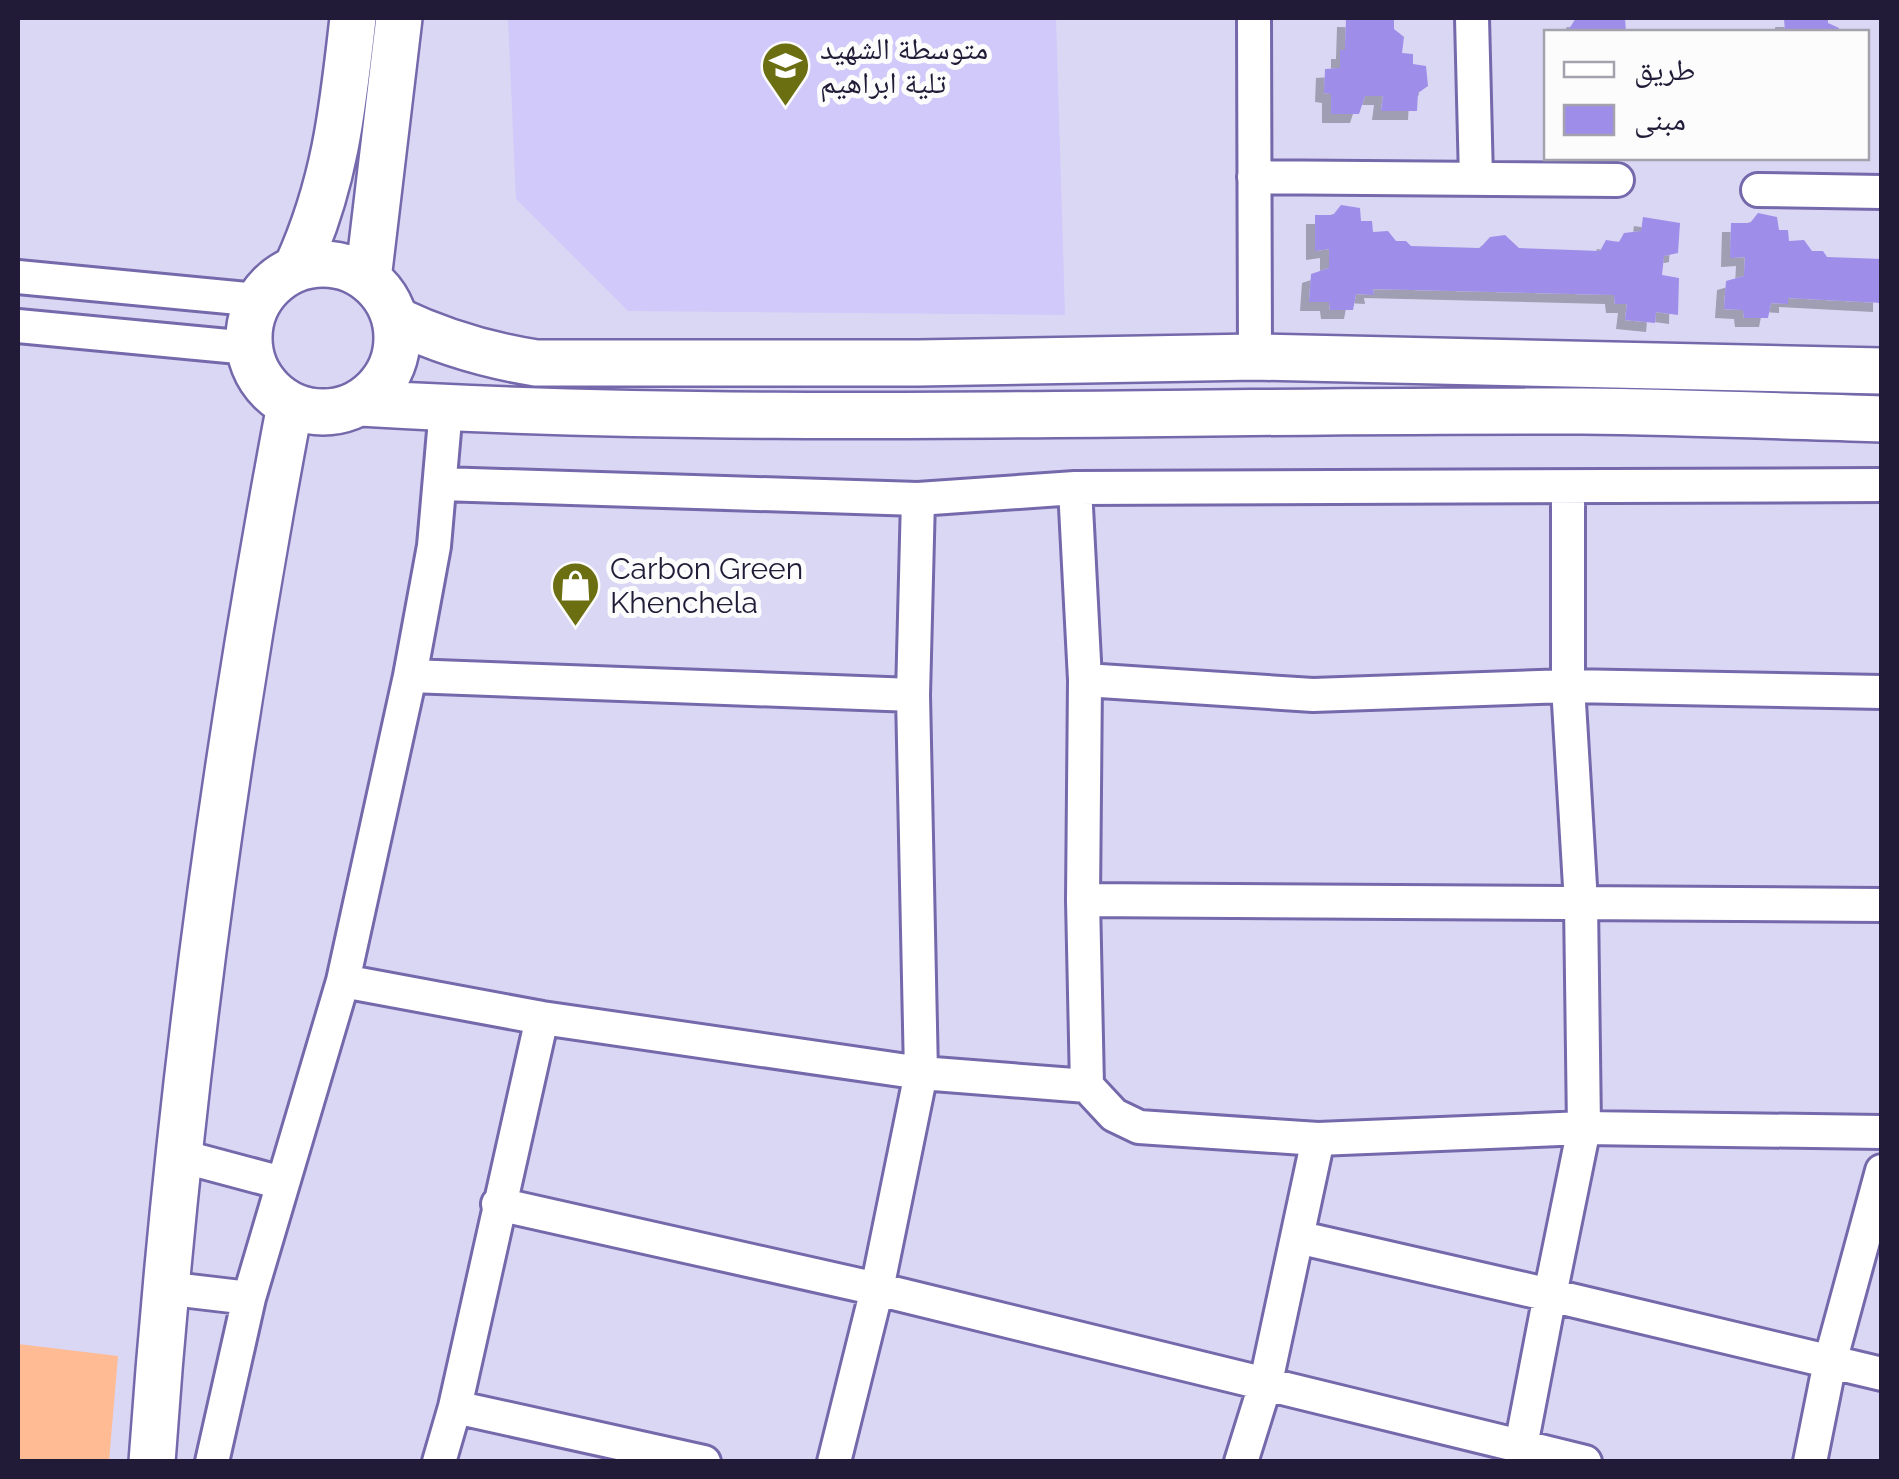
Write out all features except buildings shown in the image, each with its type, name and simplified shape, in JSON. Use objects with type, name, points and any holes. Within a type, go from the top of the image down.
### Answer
[{"type":"street","points":[[296,268],[312,234],[334,159],[353,18]]},
{"type":"street","points":[[368,278],[399,18]]},
{"type":"street","points":[[1254,18],[1255,357]]},
{"type":"street","points":[[1472,18],[1476,179]]},
{"type":"street","points":[[1254,177],[1616,180]]},
{"type":"street","points":[[1758,190],[1882,192]]},
{"type":"street","points":[[320,264],[346,267],[368,278],[385,297],[396,320],[398,344],[392,368],[379,388],[360,403],[338,412],[313,412],[290,405],[270,391],[256,370],[249,348],[250,324],[259,300],[274,282],[296,268],[320,264]]},
{"type":"street","points":[[18,277],[259,300]]},
{"type":"street","points":[[396,320],[441,342],[486,356],[536,363],[918,363],[1255,357],[1882,370]]},
{"type":"street","points":[[18,326],[249,348]]},
{"type":"street","points":[[360,403],[446,408],[923,416],[1585,412],[1882,418]]},
{"type":"street","points":[[152,1462],[176,1155],[232,734],[290,405]]},
{"type":"street","points":[[212,1462],[250,1298],[344,982],[434,546],[446,408]]},
{"type":"street","points":[[441,484],[918,500],[1076,488],[1882,485]]},
{"type":"street","points":[[1521,1446],[1584,1128],[1581,903],[1568,686],[1568,487]]},
{"type":"street","points":[[1076,488],[1085,680],[1083,900],[1088,1086],[1114,1115],[1139,1127],[1318,1139],[1584,1128],[1882,1132]]},
{"type":"street","points":[[834,1462],[876,1289],[921,1073],[913,694],[918,500]]},
{"type":"street","points":[[410,676],[913,694]]},
{"type":"street","points":[[1085,680],[1313,695],[1568,686],[1882,692]]},
{"type":"street","points":[[1083,900],[1882,905]]},
{"type":"street","points":[[344,982],[542,1018],[921,1073],[1088,1086]]},
{"type":"street","points":[[440,1462],[542,1018]]},
{"type":"street","points":[[1242,1462],[1266,1382],[1318,1139]]},
{"type":"street","points":[[176,1155],[282,1183]]},
{"type":"street","points":[[1810,1462],[1830,1362],[1882,1170]]},
{"type":"street","points":[[498,1204],[876,1289],[1585,1462]]},
{"type":"street","points":[[1297,1237],[1882,1374]]},
{"type":"street","points":[[164,1288],[250,1298]]},
{"type":"street","points":[[455,1407],[704,1462]]},
{"type":"shaded area","name":"متوسطة الشهيد تلية ابراهيم","points":[[508,18],[1056,18],[1065,315],[628,311],[516,199]]},
{"type":"shaded area","points":[[18,1344],[118,1356],[109,1461],[18,1461]]},
{"type":"place","name":"متوسطة الشهيد تلية ابراهيم","points":[[785,108]]},
{"type":"place","name":"Carbon Green Khenchela","points":[[575,628]]}]
